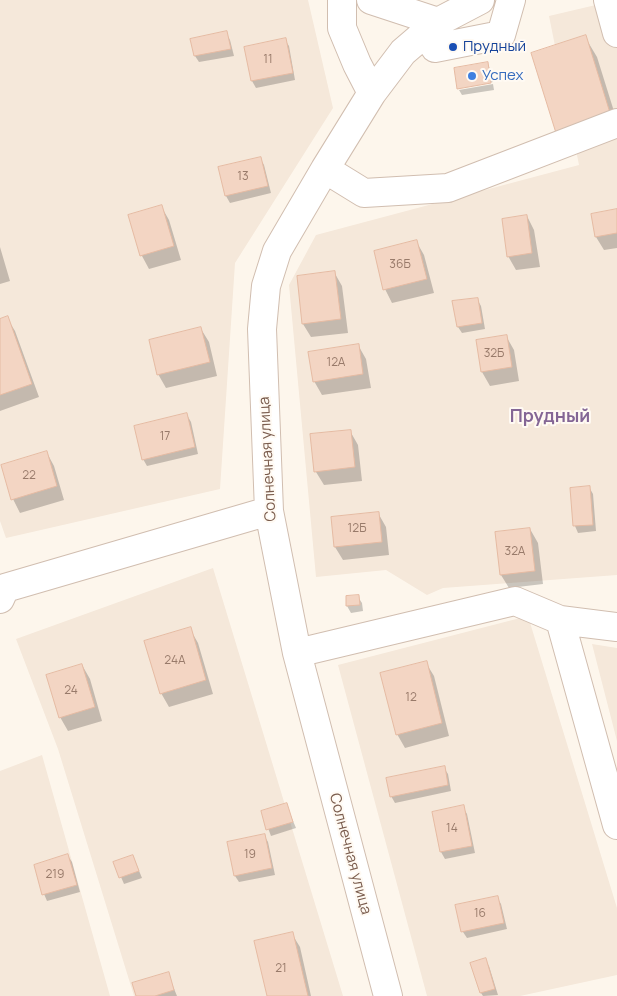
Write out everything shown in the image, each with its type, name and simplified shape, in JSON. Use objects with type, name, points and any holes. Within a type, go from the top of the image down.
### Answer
[{"type":"street","points":[[342,0],[342,28],[372,93]]},
{"type":"street","points":[[371,0],[432,27],[436,48],[501,35],[511,0]]},
{"type":"street","name":"Солнечная улица","points":[[388,996],[296,653],[269,511],[262,329],[266,286],[277,251],[372,93],[403,52],[432,27],[480,0]]},
{"type":"street","points":[[608,0],[617,33]]},
{"type":"street","points":[[325,169],[364,193],[448,188],[617,123]]},
{"type":"street","points":[[2,587],[269,511]]},
{"type":"street","points":[[296,653],[515,601],[560,620],[617,627]]},
{"type":"street","points":[[560,620],[617,825]]},
{"type":"shaded area","points":[[0,0],[308,0],[333,108],[235,263],[220,489],[6,538],[0,521]]},
{"type":"shaded area","points":[[617,0],[617,575],[443,588],[427,595],[386,570],[316,577],[289,285],[316,235],[579,165],[549,16]]},
{"type":"shaded area","points":[[213,568],[343,996],[134,996],[58,749],[16,639]]},
{"type":"shaded area","points":[[528,616],[617,908],[617,975],[520,996],[427,996],[338,665]]},
{"type":"shaded area","points":[[592,644],[617,648],[617,741]]},
{"type":"shaded area","points":[[42,755],[110,996],[0,996],[0,771]]},
{"type":"building","points":[[227,31],[231,49],[194,56],[190,39]]},
{"type":"building","points":[[586,35],[611,116],[556,133],[531,53]]},
{"type":"building","points":[[286,38],[293,73],[251,81],[244,47]]},
{"type":"building","name":"Успех","points":[[488,62],[491,83],[457,89],[454,68]]},
{"type":"building","points":[[261,157],[268,186],[225,196],[218,167]]},
{"type":"building","points":[[162,205],[174,246],[140,256],[128,215]]},
{"type":"building","points":[[617,209],[617,233],[595,237],[591,214]]},
{"type":"building","points":[[527,215],[532,253],[507,257],[502,219]]},
{"type":"building","points":[[417,240],[427,279],[383,290],[374,251]]},
{"type":"building","points":[[335,271],[341,319],[302,324],[297,276]]},
{"type":"building","points":[[478,298],[482,323],[457,327],[452,301]]},
{"type":"building","points":[[8,316],[32,384],[0,395],[0,319]]},
{"type":"building","points":[[201,327],[210,362],[157,375],[149,340]]},
{"type":"building","points":[[507,335],[512,367],[481,372],[476,340]]},
{"type":"building","points":[[359,344],[363,374],[313,382],[308,352]]},
{"type":"building","points":[[187,413],[195,447],[142,460],[134,426]]},
{"type":"building","points":[[351,430],[355,467],[314,472],[310,434]]},
{"type":"building","points":[[47,451],[57,486],[11,500],[1,465]]},
{"type":"building","points":[[590,486],[593,525],[573,526],[570,488]]},
{"type":"building","points":[[379,512],[382,542],[334,547],[331,517]]},
{"type":"building","points":[[530,528],[535,571],[500,575],[495,532]]},
{"type":"building","points":[[359,595],[360,605],[346,606],[346,596]]},
{"type":"building","points":[[191,627],[206,680],[160,694],[144,641]]},
{"type":"building","points":[[427,661],[442,723],[396,735],[380,673]]},
{"type":"building","points":[[82,664],[95,707],[59,718],[46,675]]},
{"type":"building","points":[[445,766],[448,785],[390,797],[386,778]]},
{"type":"building","points":[[287,803],[293,822],[266,830],[261,811]]},
{"type":"building","points":[[464,805],[472,846],[440,852],[432,812]]},
{"type":"building","points":[[265,834],[272,868],[234,876],[227,842]]},
{"type":"building","points":[[68,854],[77,885],[42,895],[34,865]]},
{"type":"building","points":[[133,855],[139,871],[119,878],[113,862]]},
{"type":"building","points":[[498,896],[504,923],[461,932],[455,905]]},
{"type":"building","points":[[293,932],[308,996],[267,996],[254,941]]},
{"type":"building","points":[[486,958],[495,989],[480,993],[470,963]]},
{"type":"building","points":[[169,972],[174,990],[155,996],[136,996],[132,983]]},
{"type":"place","name":"Прудный","points":[[453,47]]},
{"type":"place","name":"Успех","points":[[472,76]]},
{"type":"district","name":"Прудный","points":[[550,417]]}]
